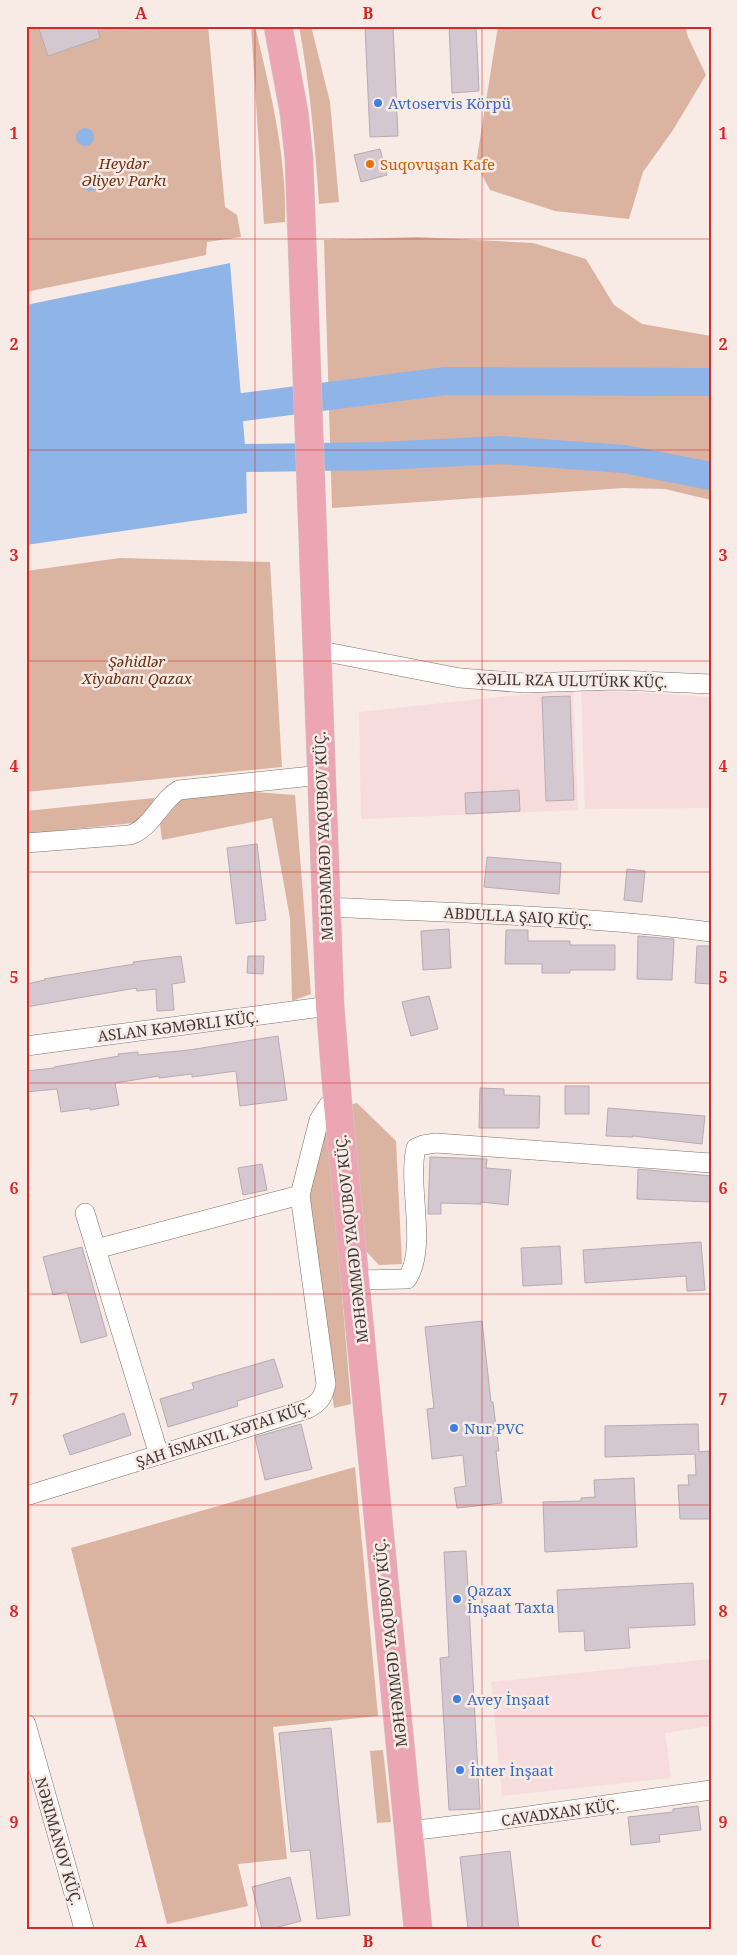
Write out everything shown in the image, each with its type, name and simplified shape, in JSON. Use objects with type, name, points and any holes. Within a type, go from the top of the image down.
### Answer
[{"type":"main road","name":"MƏHƏMMƏD YAQUBOV KÜÇ.","points":[[278,26],[294,112],[299,159],[320,775],[330,1006],[418,1929]]},
{"type":"street","name":"XƏLIL RZA ULUTÜRK KÜÇ.","points":[[316,650],[460,678],[525,683],[618,680],[711,684]]},
{"type":"street","points":[[26,843],[139,833],[170,795],[179,790],[320,775]]},
{"type":"street","name":"ABDULLA ŞAIQ KÜÇ.","points":[[326,907],[555,917],[711,932]]},
{"type":"street","name":"ASLAN KƏMƏRLI KÜÇ.","points":[[26,1046],[330,1006]]},
{"type":"street","points":[[26,1496],[307,1409],[318,1403],[324,1395],[326,1384],[300,1195],[319,1120],[328,1106],[338,1105]]},
{"type":"street","points":[[356,1280],[407,1279],[412,1272],[416,1238],[413,1161],[416,1148],[423,1145],[446,1144],[711,1164]]},
{"type":"street","points":[[96,1249],[300,1195]]},
{"type":"street","points":[[85,1213],[159,1455]]},
{"type":"street","name":"NƏRIMANOV KÜÇ.","points":[[26,1724],[34,1778],[84,1929]]},
{"type":"street","name":"CAVADXAN KÜÇ.","points":[[409,1831],[492,1822],[711,1790]]},
{"type":"shaded area","points":[[573,689],[578,810],[361,819],[359,712]]},
{"type":"shaded area","points":[[581,689],[711,697],[711,808],[585,809]]},
{"type":"shaded area","points":[[711,1659],[711,1726],[665,1733],[671,1778],[502,1796],[491,1682]]},
{"type":"green space","name":"Heydər Əliyev Parkı","points":[[26,26],[208,26],[225,207],[237,215],[241,237],[207,242],[206,255],[26,292]]},
{"type":"green space","points":[[251,26],[255,26],[276,123],[283,173],[285,222],[264,224]]},
{"type":"green space","points":[[299,26],[311,26],[330,102],[339,202],[319,204],[312,115]]},
{"type":"green space","points":[[498,26],[685,26],[688,37],[706,75],[673,130],[643,172],[629,219],[555,211],[490,190],[476,164]]},
{"type":"green space","points":[[417,237],[533,243],[586,259],[614,305],[642,324],[711,336],[711,500],[665,489],[623,488],[332,508],[324,240]]},
{"type":"green space","name":"Şəhidlər Xiyabanı Qazax","points":[[120,558],[270,562],[282,767],[26,792],[26,571]]},
{"type":"green space","points":[[254,792],[295,795],[311,994],[292,1001],[290,918],[272,818],[162,840],[160,824],[182,799]]},
{"type":"green space","points":[[154,798],[155,805],[134,823],[26,834],[26,811]]},
{"type":"green space","points":[[357,1103],[396,1141],[402,1264],[379,1265],[365,1250],[350,1105]]},
{"type":"green space","points":[[324,1123],[328,1125],[351,1404],[334,1408],[304,1198]]},
{"type":"green space","points":[[355,1467],[378,1716],[273,1727],[287,1859],[238,1864],[248,1906],[167,1924],[71,1548]]},
{"type":"green space","points":[[383,1750],[391,1822],[377,1823],[370,1751]]},
{"type":"water","points":[[81,128],[89,128],[94,133],[92,144],[81,146],[76,141],[76,133]]},
{"type":"water","points":[[86,173],[94,173],[99,178],[97,189],[86,191],[81,186],[81,178]]},
{"type":"water","points":[[230,263],[246,458],[247,513],[26,545],[26,305]]},
{"type":"building","points":[[38,26],[97,26],[100,38],[48,56]]},
{"type":"building","points":[[365,26],[393,26],[398,136],[370,137]]},
{"type":"building","points":[[449,26],[476,26],[479,91],[452,93]]},
{"type":"building","points":[[380,149],[387,175],[361,182],[354,155]]},
{"type":"building","points":[[570,696],[574,800],[546,801],[542,697]]},
{"type":"building","points":[[519,790],[520,811],[466,814],[465,793]]},
{"type":"building","points":[[257,844],[266,920],[236,924],[227,848]]},
{"type":"building","points":[[487,857],[561,863],[559,894],[484,887]]},
{"type":"building","points":[[627,869],[645,871],[642,902],[624,900]]},
{"type":"building","points":[[449,929],[451,968],[423,970],[421,931]]},
{"type":"building","points":[[506,930],[528,930],[528,941],[570,941],[570,945],[615,945],[615,970],[570,970],[570,973],[542,973],[542,964],[505,964]]},
{"type":"building","points":[[638,936],[674,939],[672,980],[637,979]]},
{"type":"building","points":[[697,946],[711,946],[711,984],[695,983]]},
{"type":"building","points":[[181,956],[185,982],[172,984],[174,1010],[157,1011],[156,989],[137,991],[136,988],[26,1007],[26,984],[44,979],[134,964],[133,962]]},
{"type":"building","points":[[248,956],[264,956],[263,974],[247,973]]},
{"type":"building","points":[[429,996],[438,1029],[411,1036],[402,1002]]},
{"type":"building","points":[[278,1036],[287,1100],[240,1106],[236,1071],[192,1077],[192,1074],[159,1078],[159,1076],[115,1083],[119,1105],[90,1110],[90,1108],[61,1112],[57,1089],[26,1092],[26,1071],[119,1056],[118,1054],[138,1052],[138,1055],[189,1050]]},
{"type":"building","points":[[565,1086],[589,1086],[589,1114],[565,1114]]},
{"type":"building","points":[[480,1088],[504,1089],[504,1095],[540,1096],[539,1128],[479,1128]]},
{"type":"building","points":[[608,1108],[705,1116],[702,1144],[633,1136],[606,1136]]},
{"type":"building","points":[[430,1157],[487,1159],[486,1168],[511,1170],[508,1205],[481,1202],[481,1204],[441,1203],[441,1214],[428,1214]]},
{"type":"building","points":[[262,1164],[267,1190],[243,1195],[238,1168]]},
{"type":"building","points":[[638,1169],[711,1176],[711,1202],[637,1199]]},
{"type":"building","points":[[701,1242],[705,1290],[687,1291],[686,1276],[585,1283],[583,1250]]},
{"type":"building","points":[[560,1246],[562,1284],[523,1286],[521,1248]]},
{"type":"building","points":[[82,1247],[107,1336],[81,1343],[67,1292],[53,1295],[43,1257]]},
{"type":"building","points":[[482,1321],[491,1402],[493,1402],[499,1451],[496,1451],[502,1503],[457,1508],[454,1488],[466,1486],[463,1455],[432,1459],[427,1409],[434,1408],[425,1327]]},
{"type":"building","points":[[274,1359],[283,1387],[237,1401],[238,1406],[168,1427],[160,1399],[194,1389],[192,1383]]},
{"type":"building","points":[[124,1413],[131,1435],[70,1455],[63,1435]]},
{"type":"building","points":[[301,1424],[312,1469],[265,1480],[255,1437]]},
{"type":"building","points":[[698,1424],[699,1452],[709,1451],[711,1519],[680,1519],[678,1485],[689,1485],[688,1475],[696,1475],[695,1454],[605,1457],[605,1426]]},
{"type":"building","points":[[634,1478],[637,1547],[545,1552],[543,1502],[581,1501],[581,1498],[595,1497],[594,1480]]},
{"type":"building","points":[[466,1551],[480,1809],[449,1810],[440,1658],[449,1657],[444,1552]]},
{"type":"building","points":[[693,1583],[695,1625],[628,1628],[630,1648],[585,1651],[584,1631],[559,1632],[557,1590]]},
{"type":"building","points":[[331,1728],[350,1915],[317,1919],[310,1850],[291,1852],[279,1733]]},
{"type":"building","points":[[698,1806],[701,1830],[659,1835],[660,1842],[631,1845],[628,1817],[673,1812],[673,1809]]},
{"type":"building","points":[[510,1851],[519,1929],[468,1929],[460,1857]]},
{"type":"building","points":[[290,1877],[301,1921],[271,1929],[262,1929],[252,1887]]},
{"type":"waterway","points":[[204,412],[446,381],[711,382]]},
{"type":"waterway","points":[[246,458],[381,456],[501,450],[624,459],[711,476]]},
{"type":"place","name":"Avtoservis Körpü","points":[[378,103]]},
{"type":"place","name":"Suqovuşan Kafe","points":[[370,164]]},
{"type":"place","name":"Nur PVC","points":[[454,1428]]},
{"type":"place","name":"Qazax İnşaat Taxta","points":[[457,1599]]},
{"type":"place","name":"Avey İnşaat","points":[[457,1699]]},
{"type":"place","name":"İnter İnşaat","points":[[460,1770]]}]
